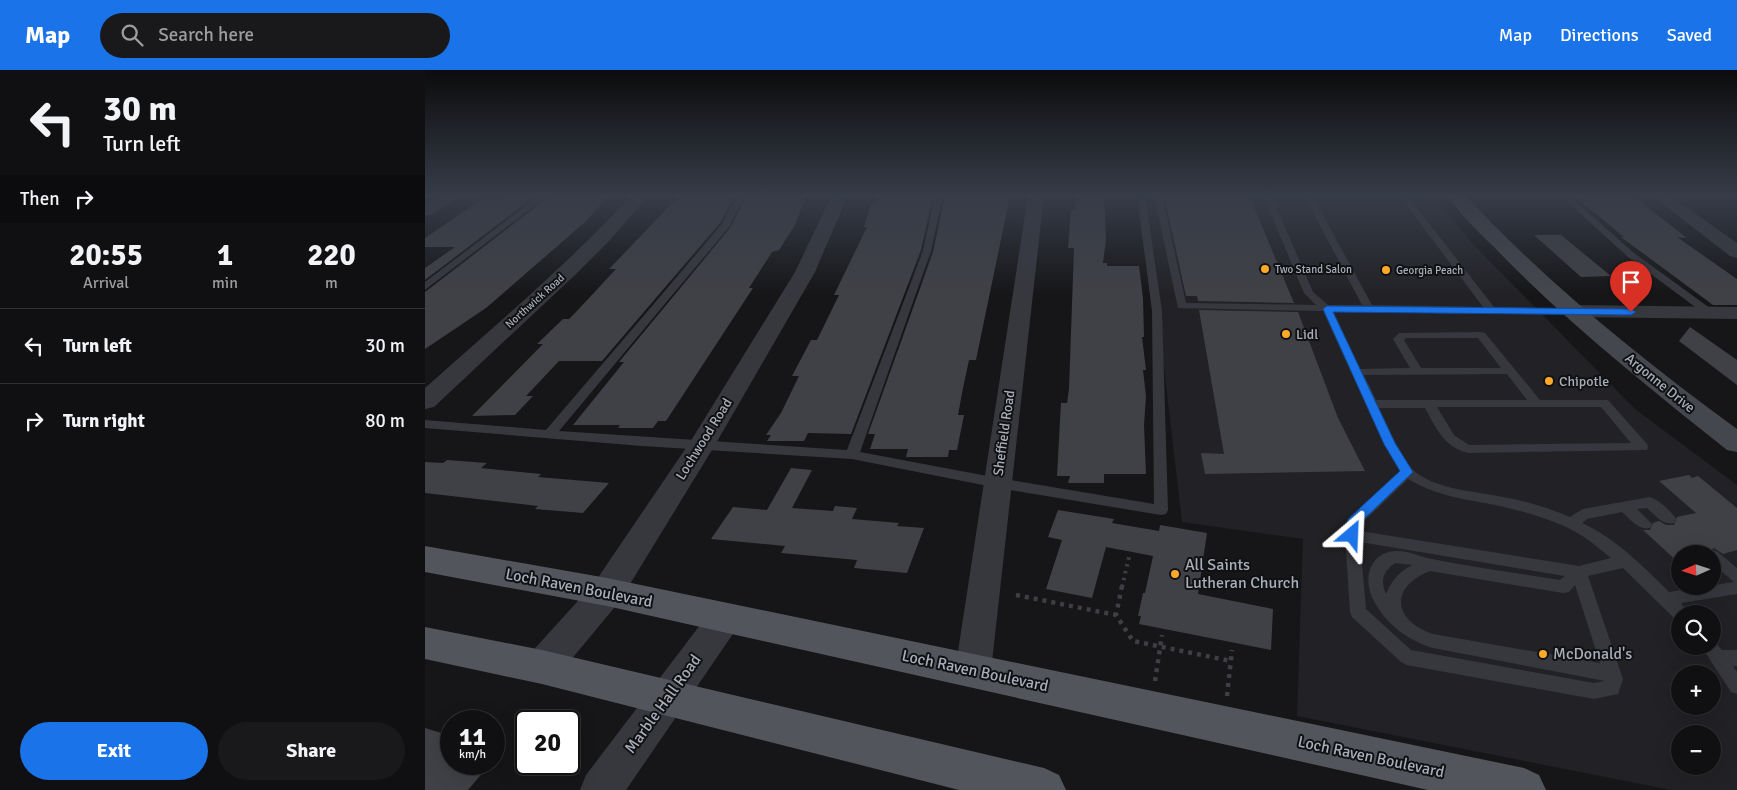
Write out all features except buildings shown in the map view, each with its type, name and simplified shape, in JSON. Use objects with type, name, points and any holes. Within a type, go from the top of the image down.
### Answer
[{"type":"main road","name":"Argonne Drive","points":[[1488,229],[1573,311],[1667,389],[1737,443]]},
{"type":"main road","name":"Loch Raven Boulevard","points":[[425,559],[607,592],[1524,790]]},
{"type":"main road","points":[[425,643],[542,667],[1044,790]]},
{"type":"street","name":"Northwick Road","points":[[425,401],[568,271],[611,229]]},
{"type":"street","name":"Lochwood Road","points":[[542,667],[607,592],[702,445],[805,272],[824,229]]},
{"type":"street","name":"Sheffield Road","points":[[973,671],[1031,229]]},
{"type":"street","points":[[1706,229],[1737,252]]},
{"type":"street","points":[[1573,311],[1728,315]]},
{"type":"street","name":"Marble Hall Road","points":[[601,790],[725,618]]},
{"type":"lane","points":[[425,287],[500,229]]},
{"type":"lane","points":[[550,433],[723,229]]},
{"type":"lane","points":[[852,455],[927,251],[932,229]]},
{"type":"lane","points":[[425,424],[852,455],[998,483],[1161,510],[1157,311],[1146,229]]},
{"type":"lane","points":[[1165,229],[1181,306],[1573,311]]},
{"type":"lane","points":[[1282,229],[1309,293],[1327,309],[1373,404],[1389,444],[1407,472],[1429,485],[1457,494],[1504,502],[1558,518],[1589,532],[1639,572],[1673,605]]},
{"type":"lane","points":[[1327,229],[1369,309]]},
{"type":"lane","points":[[1429,229],[1491,310]]},
{"type":"lane","points":[[1602,229],[1631,255],[1728,315]]},
{"type":"lane","points":[[1417,371],[1398,339],[1403,335],[1481,335],[1536,404]]},
{"type":"lane","points":[[1357,372],[1509,371]]},
{"type":"lane","points":[[1373,404],[1604,403],[1642,447],[1468,449],[1459,447],[1451,442],[1429,404]]},
{"type":"lane","points":[[1407,472],[1353,523],[1352,535],[1358,612],[1407,657],[1594,690],[1612,688],[1612,673],[1579,572]]},
{"type":"lane","points":[[1571,524],[1583,514],[1650,502],[1669,519]]},
{"type":"lane","points":[[1624,506],[1645,524]]},
{"type":"lane","points":[[1352,535],[1579,572],[1625,560]]},
{"type":"lane","points":[[1579,572],[1563,587],[1429,565],[1410,558],[1392,557],[1385,561],[1377,571],[1374,585],[1380,600],[1401,624],[1415,635],[1433,641],[1612,673]]},
{"type":"lane","points":[[1721,563],[1737,577]]},
{"type":"lane","points":[[1401,624],[1394,611],[1392,595],[1402,578],[1417,568],[1429,565]]},
{"type":"lane","points":[[1721,587],[1737,588]]},
{"type":"lane","points":[[1667,599],[1684,595]]},
{"type":"lane","points":[[1721,654],[1737,658]]},
{"type":"lane","points":[[1716,655],[1737,686]]},
{"type":"path","points":[[1116,615],[1129,557]]},
{"type":"path","points":[[1016,595],[1116,615],[1133,641],[1231,661]]},
{"type":"path","points":[[1154,686],[1162,635]]},
{"type":"path","points":[[1226,703],[1232,650]]},
{"type":"shaded area","points":[[1148,229],[1460,229],[1635,409],[1737,485],[1737,790],[1671,790],[1297,716],[1303,539],[1182,522]]},
{"type":"place","name":"Two Stand Salon","points":[[1265,269]]},
{"type":"place","name":"Georgia Peach","points":[[1386,270]]},
{"type":"place","name":"Lidl","points":[[1286,334]]},
{"type":"place","name":"Chipotle","points":[[1549,381]]},
{"type":"place","name":"All Saints Lutheran Church","points":[[1175,574]]},
{"type":"place","name":"McDonald's","points":[[1543,654]]},
{"type":"route","points":[[1352,535],[1353,523],[1407,472],[1389,444],[1373,404],[1327,309],[1631,312]]}]
